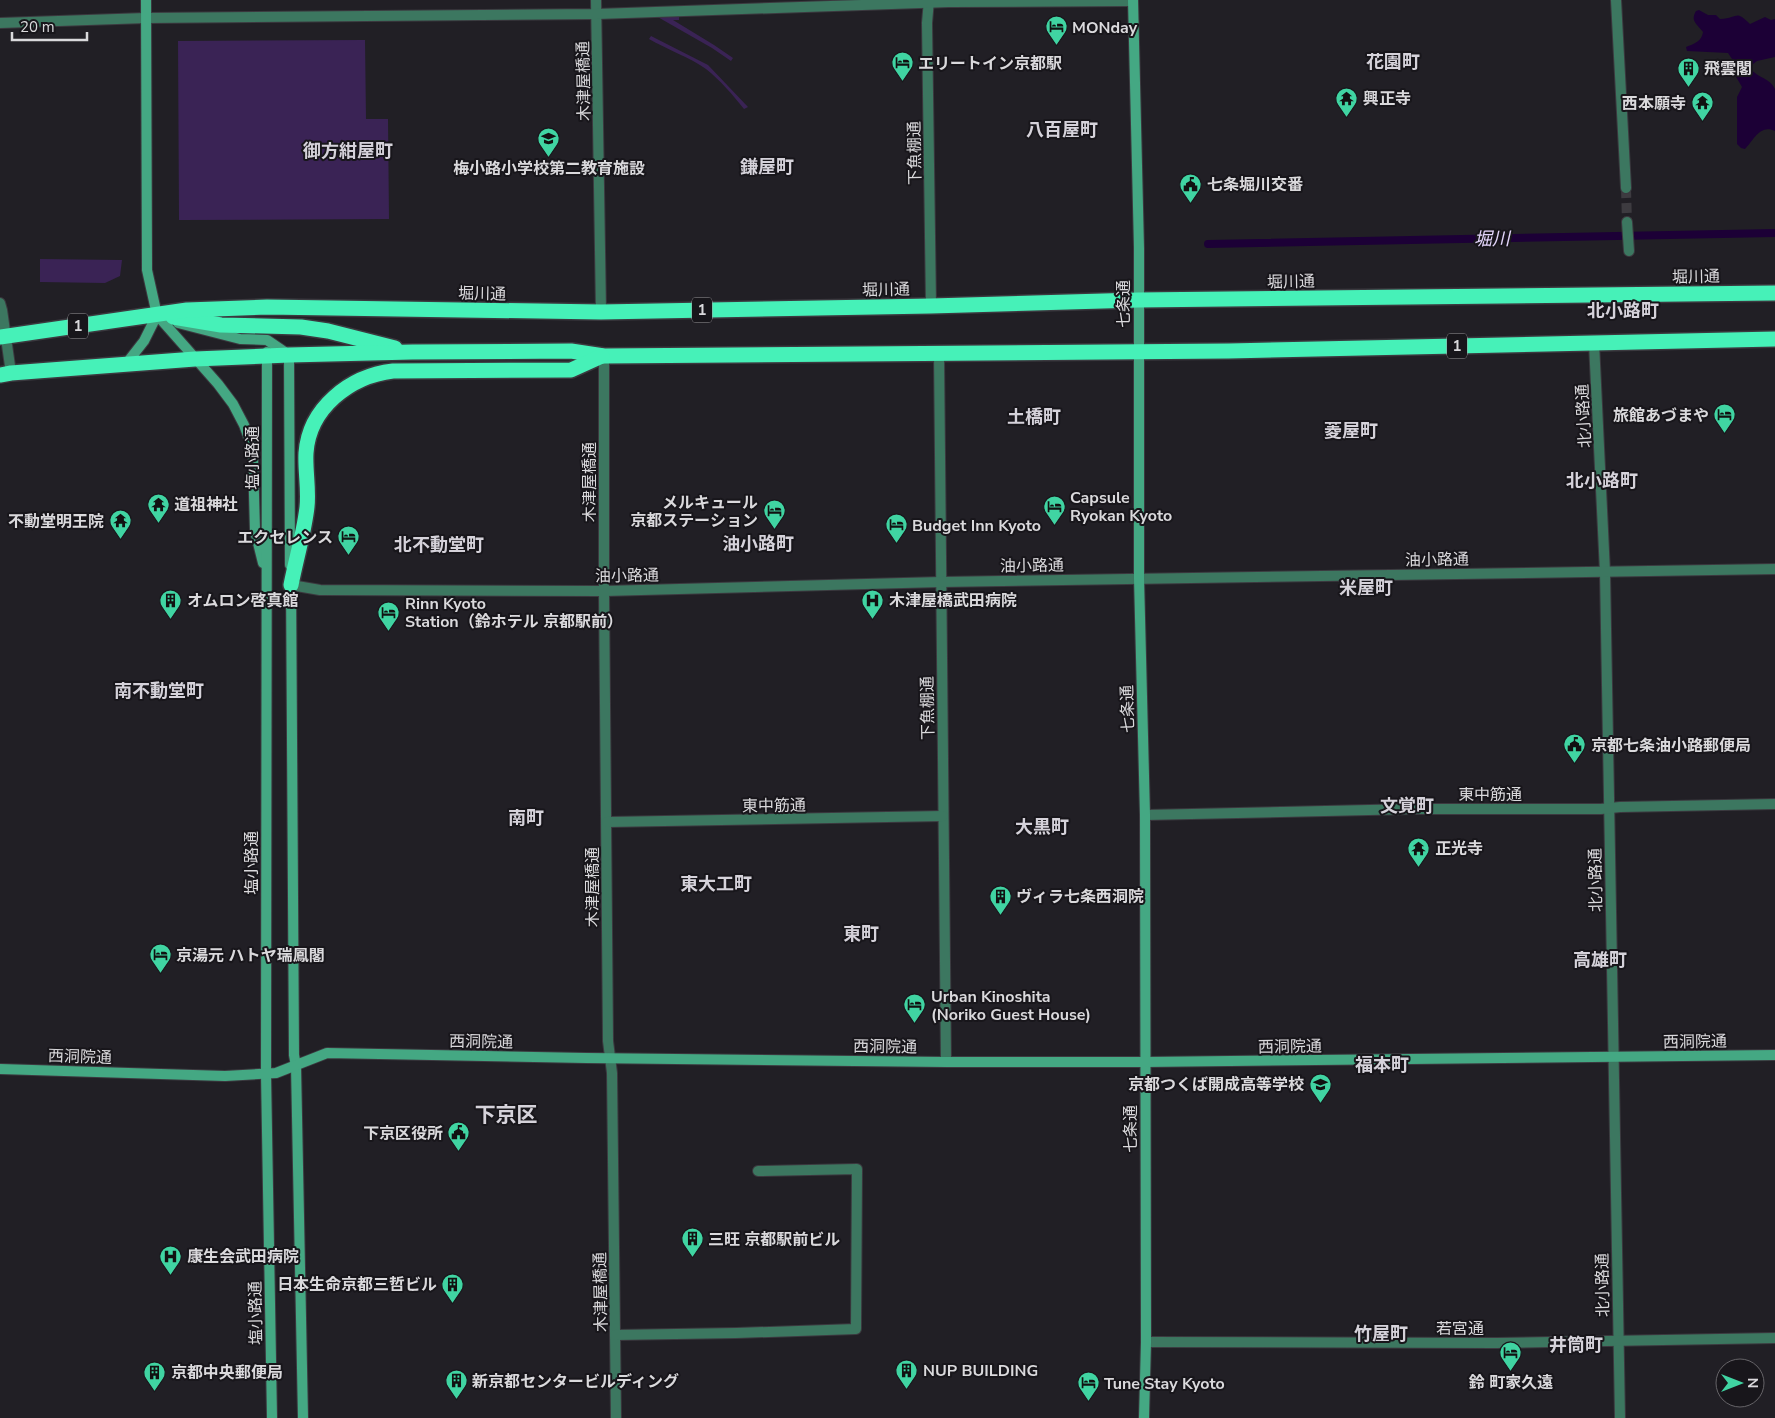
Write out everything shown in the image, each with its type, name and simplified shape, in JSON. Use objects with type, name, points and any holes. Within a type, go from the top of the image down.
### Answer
[{"type":"highway","name":"堀川通","points":[[3,337],[187,310],[267,308],[601,312],[1138,300],[1775,293]]},
{"type":"highway","name":"1","points":[[157,315],[267,333],[301,326],[412,352]]},
{"type":"highway","name":"1","points":[[6,374],[195,359],[412,352],[571,351],[604,356],[1228,352],[1775,339]]},
{"type":"highway","name":"1","points":[[291,585],[307,506],[306,452],[308,443],[315,424],[325,407],[347,387],[364,377],[393,370],[571,370],[604,356]]},
{"type":"street","points":[[146,0],[147,270],[157,315],[218,384],[233,404],[250,441],[255,486],[255,531],[267,576]]},
{"type":"street","name":"木津屋橋通","points":[[596,0],[601,312]]},
{"type":"street","points":[[0,23],[146,18],[597,14],[929,2],[1133,0]]},
{"type":"street","name":"七条通","points":[[1133,0],[1138,300],[1139,578],[1145,815],[1146,1342],[1144,1418]]},
{"type":"street","points":[[1616,0],[1626,188]]},
{"type":"street","name":"下魚棚通","points":[[929,2],[927,24],[932,306]]},
{"type":"street","points":[[1627,222],[1629,251]]},
{"type":"street","points":[[0,303],[6,374]]},
{"type":"street","name":"塩小路通","points":[[267,308],[266,1074],[272,1418]]},
{"type":"street","points":[[126,364],[144,341],[157,315]]},
{"type":"street","points":[[267,333],[289,355],[294,1055],[296,1066],[303,1418]]},
{"type":"street","name":"北小路通","points":[[1594,343],[1605,572],[1612,1058],[1620,1418]]},
{"type":"street","name":"下魚棚通","points":[[938,354],[946,1062]]},
{"type":"street","name":"木津屋橋通","points":[[604,356],[604,592],[616,1418]]},
{"type":"street","name":"油小路通","points":[[291,585],[320,590],[604,592],[1139,578],[1775,569]]},
{"type":"street","name":"東中筋通","points":[[1145,815],[1775,804]]},
{"type":"street","name":"東中筋通","points":[[607,822],[943,816]]},
{"type":"street","name":"西洞院通","points":[[0,1069],[225,1076],[276,1074],[327,1053],[946,1062],[1145,1062],[1775,1055]]},
{"type":"street","points":[[615,1335],[856,1329],[856,1169],[758,1171]]},
{"type":"street","name":"若宮通","points":[[1146,1342],[1618,1342],[1775,1338]]},
{"type":"shaded area","points":[[1699,10],[1708,15],[1716,15],[1720,19],[1739,16],[1750,24],[1765,17],[1771,20],[1775,19],[1775,57],[1757,61],[1751,69],[1770,82],[1775,89],[1775,131],[1770,129],[1761,131],[1745,149],[1737,144],[1737,97],[1742,87],[1732,70],[1732,59],[1728,53],[1687,51],[1686,47],[1697,42],[1703,32],[1694,20],[1694,14]]},
{"type":"shaded area","points":[[656,16],[679,16],[679,20],[673,20],[733,58],[731,61]]},
{"type":"shaded area","points":[[651,36],[708,65],[748,107],[744,109],[706,69],[649,39]]},
{"type":"shaded area","points":[[365,40],[366,119],[388,119],[389,219],[179,220],[178,41]]},
{"type":"shaded area","points":[[40,259],[122,260],[120,276],[105,283],[40,282]]},
{"type":"waterway","name":"堀川","points":[[1208,244],[1775,233]]},
{"type":"tunnel","points":[[1626,188],[1627,222]]},
{"type":"place","name":"MONday","points":[[1056,46]]},
{"type":"place","name":"エリートイン京都駅","points":[[902,82]]},
{"type":"place","name":"飛雲閣","points":[[1688,87]]},
{"type":"place","name":"興正寺","points":[[1347,117]]},
{"type":"place","name":"西本願寺","points":[[1702,122]]},
{"type":"place","name":"梅小路小学校第二教育施設","points":[[549,158]]},
{"type":"place","name":"七条堀川交番","points":[[1191,203]]},
{"type":"place","name":"旅館あづまや","points":[[1725,434]]},
{"type":"place","name":"道祖神社","points":[[158,523]]},
{"type":"place","name":"Capsule Ryokan Kyoto","points":[[1054,525]]},
{"type":"place","name":"メルキュール 京都ステーション","points":[[774,530]]},
{"type":"place","name":"不動堂明王院","points":[[120,540]]},
{"type":"place","name":"Budget Inn Kyoto","points":[[896,544]]},
{"type":"place","name":"エクセレンス","points":[[349,556]]},
{"type":"place","name":"オムロン啓真館","points":[[171,619]]},
{"type":"place","name":"木津屋橋武田病院","points":[[873,619]]},
{"type":"place","name":"Rinn Kyoto Station（鈴ホテル 京都駅前）","points":[[389,631]]},
{"type":"place","name":"京都七条油小路郵便局","points":[[1575,764]]},
{"type":"place","name":"正光寺","points":[[1419,867]]},
{"type":"place","name":"ヴィラ七条西洞院","points":[[1000,915]]},
{"type":"place","name":"京湯元 ハトヤ瑞鳳閣","points":[[160,974]]},
{"type":"place","name":"Urban Kinoshita (Noriko Guest House)","points":[[915,1024]]},
{"type":"place","name":"京都つくば開成高等学校","points":[[1320,1103]]},
{"type":"place","name":"下京区役所","points":[[459,1152]]},
{"type":"place","name":"三旺 京都駅前ビル","points":[[692,1258]]},
{"type":"place","name":"康生会武田病院","points":[[171,1275]]},
{"type":"place","name":"日本生命京都三哲ビル","points":[[453,1303]]},
{"type":"place","name":"鈴 町家久遠","points":[[1511,1372]]},
{"type":"place","name":"NUP BUILDING","points":[[907,1389]]},
{"type":"place","name":"京都中央郵便局","points":[[155,1391]]},
{"type":"place","name":"新京都センタービルディング","points":[[456,1400]]},
{"type":"place","name":"Tune Stay Kyoto","points":[[1088,1402]]},
{"type":"district","name":"花園町","points":[[1393,62]]},
{"type":"district","name":"八百屋町","points":[[1062,130]]},
{"type":"district","name":"御方紺屋町","points":[[348,151]]},
{"type":"district","name":"鎌屋町","points":[[767,167]]},
{"type":"district","name":"北小路町","points":[[1623,311]]},
{"type":"district","name":"土橋町","points":[[1034,417]]},
{"type":"district","name":"菱屋町","points":[[1351,431]]},
{"type":"district","name":"北小路町","points":[[1602,481]]},
{"type":"district","name":"油小路町","points":[[758,544]]},
{"type":"district","name":"北不動堂町","points":[[439,545]]},
{"type":"district","name":"米屋町","points":[[1366,588]]},
{"type":"district","name":"南不動堂町","points":[[159,691]]},
{"type":"district","name":"文覚町","points":[[1407,806]]},
{"type":"district","name":"南町","points":[[526,818]]},
{"type":"district","name":"大黒町","points":[[1042,827]]},
{"type":"district","name":"東大工町","points":[[716,884]]},
{"type":"district","name":"東町","points":[[861,934]]},
{"type":"district","name":"高雄町","points":[[1600,960]]},
{"type":"district","name":"福本町","points":[[1382,1065]]},
{"type":"district","name":"下京区","points":[[506,1115]]},
{"type":"district","name":"竹屋町","points":[[1381,1334]]},
{"type":"district","name":"井筒町","points":[[1576,1345]]}]
